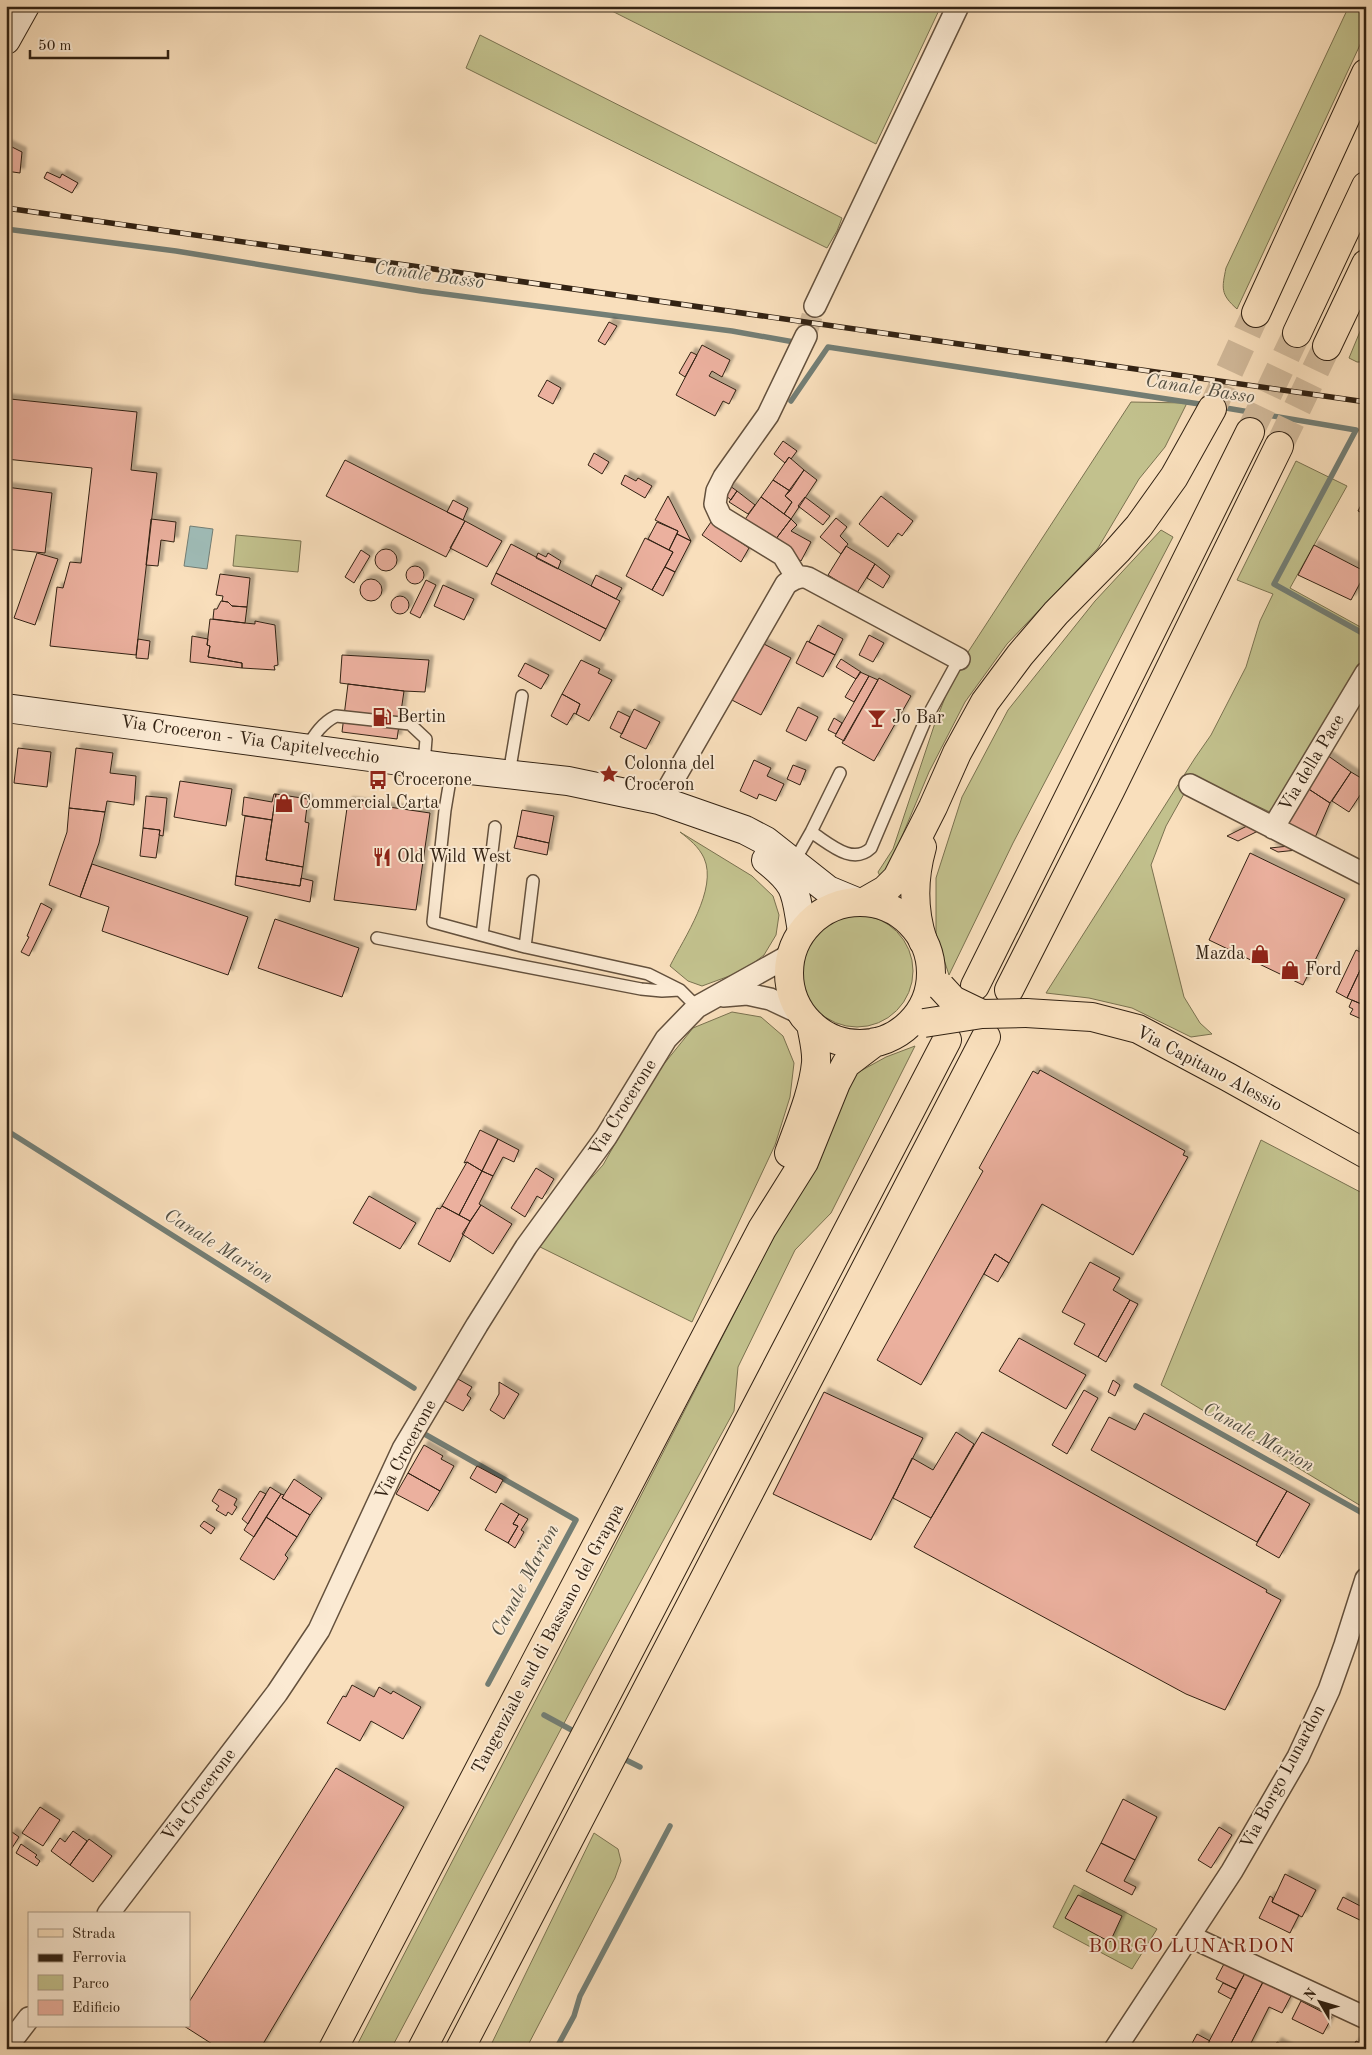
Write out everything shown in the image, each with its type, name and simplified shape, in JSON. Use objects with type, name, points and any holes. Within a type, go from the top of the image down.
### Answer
[{"type":"main road","points":[[6,40],[25,6]]},
{"type":"main road","points":[[1256,312],[1366,73]]},
{"type":"main road","points":[[1297,333],[1366,186]]},
{"type":"main road","points":[[1327,346],[1366,264]]},
{"type":"main road","name":"Tangenziale sud di Bassano del Grappa","points":[[860,902],[885,890],[897,878],[933,807],[957,753],[985,702],[1056,613],[1139,526],[1174,477],[1212,409]]},
{"type":"main road","points":[[975,986],[1250,432]]},
{"type":"main road","points":[[1009,990],[1280,446]]},
{"type":"main road","name":"Via Croceron - Via Capitelvecchio","points":[[6,708],[452,768],[568,781],[659,800],[705,817]]},
{"type":"main road","name":"Tangenziale sud di Bassano del Grappa","points":[[806,1019],[830,1037],[852,1044],[875,1042],[915,1025],[929,989],[931,965],[916,917],[916,877],[933,807]]},
{"type":"main road","points":[[705,817],[745,830],[766,841],[828,890],[860,902]]},
{"type":"main road","points":[[705,817],[782,873],[790,881],[795,892],[797,942]]},
{"type":"main road","name":"Tangenziale sud di Bassano del Grappa","points":[[762,1229],[812,1083],[816,1062],[815,1047],[806,1019],[794,1000],[790,985],[789,969],[797,942],[813,920],[827,910],[842,904],[860,902],[882,906],[899,914],[913,926],[931,965]]},
{"type":"main road","name":"Via Capitano Alessio","points":[[931,965],[953,1000],[984,1025]]},
{"type":"main road","name":"Via Capitano Alessio","points":[[915,1025],[984,1025],[1026,1013],[1092,1017],[1138,1028],[1366,1154]]},
{"type":"main road","points":[[460,2049],[984,1025]]},
{"type":"main road","points":[[422,2049],[947,1040]]},
{"type":"main road","name":"Tangenziale sud di Bassano del Grappa","points":[[333,2049],[762,1229],[804,1162],[836,1082],[846,1064],[875,1042]]},
{"type":"street","points":[[815,306],[958,6]]},
{"type":"street","points":[[797,578],[783,555],[721,517],[715,504],[717,491],[724,476],[768,415],[806,336]]},
{"type":"street","points":[[659,800],[668,789],[786,584],[797,578],[808,578],[959,659]]},
{"type":"street","name":"Via della Pace","points":[[1273,828],[1366,673]]},
{"type":"street","points":[[1190,784],[1366,875]]},
{"type":"street","name":"Via Crocerone","points":[[110,1912],[277,1693],[319,1630],[403,1449],[526,1247],[606,1137],[666,1039],[697,1006],[717,997],[797,942]]},
{"type":"street","name":"Via Crocerone","points":[[717,997],[747,994],[770,999],[806,1019]]},
{"type":"street","name":"Via Borgo Lunardon","points":[[1115,2049],[1232,1871],[1298,1757],[1329,1690],[1346,1645],[1366,1579]]},
{"type":"street","points":[[1189,1936],[1366,2018]]},
{"type":"street","points":[[6,2048],[28,2019]]},
{"type":"lane","points":[[812,832],[848,855],[858,856],[871,848],[925,721],[959,659]]},
{"type":"lane","points":[[509,774],[522,696]]},
{"type":"lane","points":[[307,747],[327,720],[336,716],[410,724],[426,739],[424,764]]},
{"type":"lane","points":[[452,768],[445,810],[433,922],[526,947],[648,974],[680,990],[697,1006]]},
{"type":"lane","points":[[794,862],[812,832],[840,772]]},
{"type":"lane","points":[[482,935],[495,827]]},
{"type":"lane","points":[[526,947],[533,881]]},
{"type":"lane","points":[[377,938],[640,989],[680,990]]},
{"type":"green space","points":[[602,6],[941,6],[876,144]]},
{"type":"green space","points":[[1349,6],[1366,6],[1366,32],[1237,309],[1225,295],[1223,286],[1226,268]]},
{"type":"green space","points":[[480,35],[842,218],[837,231],[827,248],[466,68]]},
{"type":"green space","points":[[1366,317],[1366,362],[1357,362],[1349,358]]},
{"type":"green space","points":[[1131,402],[1187,403],[1165,447],[1139,479],[1098,548],[1007,644],[965,702],[929,772],[889,867],[880,876],[878,872],[893,849],[934,726],[955,672]]},
{"type":"green space","points":[[1296,461],[1347,486],[1290,588],[1366,630],[1366,660],[1324,724],[1272,813],[1194,776],[1166,826],[1151,865],[1184,997],[1200,1023],[1212,1034],[1191,1037],[1132,1008],[1089,998],[1046,993],[1211,735],[1246,667],[1260,621],[1273,594],[1237,580]]},
{"type":"green space","points":[[1161,530],[1173,537],[1013,843],[949,975],[936,935],[936,878],[962,797],[1008,710],[1095,601]]},
{"type":"green space","points":[[236,535],[301,541],[298,572],[233,566]]},
{"type":"green space","points":[[680,832],[752,876],[773,896],[779,915],[776,935],[764,955],[743,971],[702,986],[688,981],[670,966],[698,913],[707,884],[707,870],[702,854]]},
{"type":"green space","points":[[857,915],[868,916],[878,920],[896,932],[908,950],[912,960],[912,982],[908,992],[896,1010],[878,1022],[868,1026],[857,1027],[846,1026],[836,1022],[818,1010],[806,992],[802,982],[801,971],[802,960],[806,950],[818,932],[836,920],[846,916]]},
{"type":"green space","points":[[732,1012],[761,1017],[783,1036],[794,1063],[790,1097],[775,1145],[692,1322],[532,1243],[603,1165],[651,1080],[693,1028]]},
{"type":"green space","points":[[915,1046],[831,1213],[795,1250],[738,1367],[734,1411],[587,1680],[391,2049],[355,2049],[805,1176],[855,1074],[886,1057]]},
{"type":"green space","points":[[1261,1140],[1366,1195],[1366,1509],[1161,1385]]},
{"type":"green space","points":[[594,1833],[618,1849],[621,1861],[615,1878],[526,2049],[489,2049]]},
{"type":"green space","points":[[1074,1885],[1157,1929],[1132,1969],[1053,1927]]},
{"type":"water","points":[[190,526],[213,529],[207,569],[184,566]]},
{"type":"building","points":[[6,144],[22,152],[20,173],[6,171]]},
{"type":"building","points":[[47,172],[60,178],[62,174],[78,183],[72,193],[44,178]]},
{"type":"building","points":[[609,322],[617,326],[605,345],[598,341]]},
{"type":"building","points":[[702,345],[730,360],[722,377],[712,371],[709,376],[736,390],[729,404],[723,401],[715,416],[676,395]]},
{"type":"building","points":[[691,352],[697,355],[685,377],[679,373]]},
{"type":"building","points":[[547,380],[561,388],[553,404],[538,396]]},
{"type":"building","points":[[6,398],[10,399],[6,427]]},
{"type":"building","points":[[10,399],[137,412],[131,470],[157,473],[136,655],[50,646],[57,587],[63,588],[70,562],[81,563],[92,468],[6,459],[6,427]]},
{"type":"building","points":[[783,441],[797,451],[785,463],[774,454]]},
{"type":"building","points":[[594,453],[609,462],[602,474],[588,465]]},
{"type":"building","points":[[789,457],[804,470],[790,491],[773,480]]},
{"type":"building","points":[[345,460],[465,521],[446,557],[326,496]]},
{"type":"building","points":[[804,470],[817,480],[791,519],[784,514],[792,502],[785,496]]},
{"type":"building","points":[[625,475],[636,481],[638,478],[652,486],[645,498],[621,484]]},
{"type":"building","points":[[773,480],[790,491],[785,496],[792,502],[784,514],[761,497]]},
{"type":"building","points":[[730,486],[737,491],[731,500],[724,494]]},
{"type":"building","points":[[6,487],[52,493],[45,553],[6,549]]},
{"type":"building","points":[[737,491],[755,505],[748,514],[729,502]]},
{"type":"building","points":[[668,496],[691,541],[677,534],[678,531],[655,520]]},
{"type":"building","points":[[881,496],[913,521],[902,536],[898,533],[888,547],[859,524]]},
{"type":"building","points":[[761,497],[791,519],[772,544],[741,525]]},
{"type":"building","points":[[805,497],[830,516],[823,525],[798,506]]},
{"type":"building","points":[[453,500],[468,508],[463,520],[447,512]]},
{"type":"building","points":[[1363,501],[1366,503],[1366,515],[1358,511]]},
{"type":"building","points":[[836,518],[847,527],[840,536],[848,544],[841,554],[820,537]]},
{"type":"building","points":[[151,519],[176,522],[174,542],[161,540],[158,566],[146,565]]},
{"type":"building","points":[[791,519],[797,525],[791,531],[811,542],[801,561],[772,544]]},
{"type":"building","points":[[465,521],[502,541],[487,567],[450,548]]},
{"type":"building","points":[[657,522],[678,531],[669,550],[648,539]]},
{"type":"building","points":[[711,522],[749,548],[741,562],[702,535]]},
{"type":"building","points":[[677,534],[691,541],[675,572],[665,567],[673,552],[669,550]]},
{"type":"building","points":[[645,538],[673,552],[652,590],[626,576]]},
{"type":"building","points":[[511,544],[620,601],[606,629],[496,573]]},
{"type":"building","points":[[1314,545],[1366,572],[1351,600],[1298,575]]},
{"type":"building","points":[[846,546],[875,564],[857,593],[828,575]]},
{"type":"building","points":[[386,549],[394,552],[397,560],[394,568],[386,571],[378,568],[375,560],[378,552]]},
{"type":"building","points":[[361,550],[370,556],[354,583],[345,577]]},
{"type":"building","points":[[37,553],[58,559],[35,625],[14,618]]},
{"type":"building","points":[[538,553],[546,557],[548,553],[561,561],[558,569],[536,558]]},
{"type":"building","points":[[875,564],[890,576],[883,588],[867,578]]},
{"type":"building","points":[[411,566],[419,566],[424,571],[422,582],[411,584],[406,579],[406,571]]},
{"type":"building","points":[[665,567],[675,572],[663,596],[652,590]]},
{"type":"building","points":[[496,573],[606,629],[600,641],[491,584]]},
{"type":"building","points":[[220,574],[250,578],[247,607],[232,606],[228,602],[222,601],[223,596],[216,595]]},
{"type":"building","points":[[596,575],[622,588],[616,599],[591,586]]},
{"type":"building","points":[[371,579],[379,582],[382,590],[379,598],[371,601],[363,598],[360,590],[363,582]]},
{"type":"building","points":[[426,580],[436,585],[420,618],[410,613]]},
{"type":"building","points":[[443,585],[474,599],[464,620],[434,606]]},
{"type":"building","points":[[396,596],[404,596],[409,601],[407,612],[396,614],[391,609],[391,601]]},
{"type":"building","points":[[221,601],[228,602],[232,606],[247,607],[245,623],[213,619],[214,609],[217,609]]},
{"type":"building","points":[[210,619],[255,624],[255,621],[275,625],[278,665],[274,666],[275,670],[242,668],[242,663],[208,657],[210,646],[207,645]]},
{"type":"building","points":[[818,625],[843,639],[835,655],[809,642]]},
{"type":"building","points":[[869,635],[884,643],[873,662],[859,655]]},
{"type":"building","points":[[192,636],[208,639],[207,645],[210,646],[208,657],[242,663],[242,668],[190,662]]},
{"type":"building","points":[[138,639],[150,641],[148,659],[136,658]]},
{"type":"building","points":[[807,641],[835,655],[823,677],[796,663]]},
{"type":"building","points":[[762,643],[791,658],[761,715],[728,698]]},
{"type":"building","points":[[342,655],[429,660],[425,692],[340,683]]},
{"type":"building","points":[[841,659],[861,672],[856,679],[836,667]]},
{"type":"building","points":[[581,660],[600,669],[598,673],[612,680],[589,721],[576,714],[580,704],[562,694]]},
{"type":"building","points":[[525,663],[549,675],[541,689],[518,676]]},
{"type":"building","points":[[860,672],[869,676],[854,702],[845,697]]},
{"type":"building","points":[[869,676],[878,680],[844,741],[835,736]]},
{"type":"building","name":"Jo Bar","points":[[879,678],[911,696],[874,761],[842,743]]},
{"type":"building","points":[[348,684],[404,691],[397,739],[342,732]]},
{"type":"building","points":[[562,694],[580,704],[576,714],[574,713],[567,725],[551,716]]},
{"type":"building","points":[[798,707],[818,717],[806,741],[786,731]]},
{"type":"building","points":[[634,709],[660,722],[646,749],[620,737]]},
{"type":"building","points":[[618,711],[630,717],[622,734],[610,728]]},
{"type":"building","points":[[834,718],[842,723],[836,734],[828,730]]},
{"type":"building","points":[[18,748],[51,752],[47,787],[14,783]]},
{"type":"building","points":[[76,748],[113,753],[110,773],[136,776],[134,805],[107,801],[105,812],[69,808]]},
{"type":"building","points":[[1324,753],[1351,772],[1330,803],[1304,786]]},
{"type":"building","points":[[754,760],[771,768],[767,776],[784,784],[776,801],[759,794],[757,799],[740,791]]},
{"type":"building","points":[[793,765],[806,770],[800,785],[787,779]]},
{"type":"building","points":[[1351,772],[1366,781],[1366,786],[1349,812],[1332,801]]},
{"type":"building","points":[[180,781],[232,789],[226,826],[174,817]]},
{"type":"building","points":[[1304,786],[1330,803],[1314,840],[1281,824]]},
{"type":"building","points":[[274,794],[276,794],[272,820],[242,815],[244,797],[272,802]]},
{"type":"building","points":[[276,794],[308,799],[305,822],[309,823],[303,867],[266,860]]},
{"type":"building","points":[[146,796],[167,798],[163,836],[159,835],[160,830],[143,828]]},
{"type":"building","name":"Old Wild West","points":[[348,801],[430,813],[416,910],[334,900]]},
{"type":"building","points":[[69,808],[105,812],[99,843],[80,897],[49,885],[67,832]]},
{"type":"building","points":[[522,810],[554,816],[549,843],[517,836]]},
{"type":"building","points":[[245,816],[272,820],[266,860],[303,867],[300,886],[236,876]]},
{"type":"building","points":[[1249,825],[1260,830],[1238,841],[1227,836]]},
{"type":"building","points":[[143,828],[160,830],[156,858],[140,856]]},
{"type":"building","points":[[517,836],[549,843],[547,855],[514,848]]},
{"type":"building","points":[[1289,846],[1297,850],[1278,852],[1270,848]]},
{"type":"building","points":[[1250,853],[1345,899],[1303,985],[1209,940]]},
{"type":"building","points":[[92,864],[248,917],[228,975],[102,931],[109,907],[80,897]]},
{"type":"building","points":[[236,876],[300,886],[301,878],[313,881],[310,902],[235,885]]},
{"type":"building","points":[[41,903],[52,909],[29,956],[21,952],[29,937],[27,936]]},
{"type":"building","points":[[275,919],[359,948],[342,997],[258,968]]},
{"type":"building","points":[[1356,950],[1366,955],[1366,965],[1363,964],[1347,998],[1336,992]]},
{"type":"building","points":[[1363,964],[1366,965],[1366,1006],[1347,998]]},
{"type":"building","points":[[1352,1000],[1366,1006],[1366,1021],[1350,1014],[1353,1009],[1349,1007]]},
{"type":"building","points":[[1040,1070],[1185,1151],[1183,1155],[1188,1157],[1133,1255],[1042,1204],[1009,1263],[995,1254],[921,1385],[877,1360],[983,1171],[979,1168],[1033,1071],[1038,1074]]},
{"type":"building","points":[[480,1130],[498,1139],[482,1171],[467,1162],[464,1163]]},
{"type":"building","points":[[498,1139],[519,1150],[514,1162],[503,1157],[493,1176],[482,1171]]},
{"type":"building","points":[[467,1162],[482,1171],[459,1215],[442,1206]]},
{"type":"building","points":[[536,1168],[554,1179],[542,1199],[537,1196],[525,1217],[511,1208]]},
{"type":"building","points":[[482,1171],[493,1176],[479,1204],[481,1205],[470,1221],[459,1215]]},
{"type":"building","points":[[369,1196],[416,1223],[400,1249],[353,1223]]},
{"type":"building","points":[[481,1205],[512,1224],[493,1254],[462,1234]]},
{"type":"building","points":[[442,1206],[470,1221],[450,1262],[418,1244],[437,1208],[440,1209]]},
{"type":"building","points":[[995,1254],[1009,1263],[998,1282],[984,1274]]},
{"type":"building","points":[[1090,1262],[1120,1278],[1113,1290],[1130,1300],[1098,1357],[1074,1344],[1085,1324],[1062,1312]]},
{"type":"building","points":[[1130,1300],[1138,1304],[1106,1362],[1098,1357]]},
{"type":"building","points":[[1019,1338],[1086,1375],[1066,1409],[999,1371]]},
{"type":"building","points":[[449,1374],[472,1387],[467,1395],[471,1398],[463,1411],[436,1396]]},
{"type":"building","points":[[1113,1380],[1120,1385],[1115,1396],[1108,1392]]},
{"type":"building","points":[[499,1382],[519,1394],[504,1419],[490,1410],[499,1394]]},
{"type":"building","points":[[1084,1390],[1098,1398],[1067,1454],[1052,1445]]},
{"type":"building","points":[[824,1392],[923,1438],[871,1540],[773,1494]]},
{"type":"building","points":[[1144,1413],[1287,1491],[1257,1542],[1091,1450],[1109,1417],[1135,1430]]},
{"type":"building","points":[[956,1432],[974,1444],[931,1518],[893,1498],[912,1458],[933,1470]]},
{"type":"building","points":[[982,1432],[1267,1590],[1266,1592],[1281,1600],[1225,1710],[1186,1694],[914,1547]]},
{"type":"building","points":[[424,1445],[443,1456],[441,1459],[454,1466],[440,1491],[408,1473]]},
{"type":"building","points":[[477,1466],[503,1480],[496,1493],[470,1478]]},
{"type":"building","points":[[408,1473],[440,1491],[428,1511],[396,1494]]},
{"type":"building","points":[[294,1479],[322,1498],[310,1515],[282,1498]]},
{"type":"building","points":[[270,1487],[281,1494],[254,1537],[244,1530]]},
{"type":"building","points":[[219,1489],[237,1499],[234,1505],[237,1507],[232,1515],[228,1512],[226,1516],[216,1510],[219,1506],[212,1501]]},
{"type":"building","points":[[260,1491],[266,1494],[248,1524],[242,1519]]},
{"type":"building","points":[[1287,1491],[1310,1504],[1279,1558],[1256,1545]]},
{"type":"building","points":[[281,1494],[284,1495],[282,1498],[310,1515],[297,1537],[266,1517]]},
{"type":"building","points":[[501,1503],[519,1514],[513,1524],[518,1526],[508,1543],[485,1530]]},
{"type":"building","points":[[519,1514],[528,1519],[521,1530],[524,1532],[515,1548],[508,1543],[518,1526],[513,1524]]},
{"type":"building","points":[[266,1517],[297,1537],[285,1555],[288,1558],[274,1580],[240,1559]]},
{"type":"building","points":[[204,1521],[215,1528],[211,1534],[200,1526]]},
{"type":"building","points":[[352,1685],[374,1697],[379,1687],[391,1694],[393,1691],[421,1707],[403,1739],[371,1721],[360,1741],[327,1723],[343,1696],[346,1697]]},
{"type":"building","points":[[336,1768],[404,1807],[260,2049],[220,2049],[187,2028],[190,2028],[190,2000]]},
{"type":"building","points":[[1123,1799],[1157,1817],[1135,1860],[1101,1843]]},
{"type":"building","points":[[40,1807],[60,1820],[43,1846],[22,1833]]},
{"type":"building","points":[[1219,1827],[1232,1835],[1211,1868],[1198,1860]]},
{"type":"building","points":[[73,1831],[87,1841],[70,1865],[51,1851],[60,1838],[65,1842]]},
{"type":"building","points":[[12,1832],[19,1837],[12,1848],[6,1845],[6,1841]]},
{"type":"building","points":[[89,1839],[112,1856],[93,1882],[70,1865]]},
{"type":"building","points":[[1101,1843],[1135,1860],[1124,1881],[1136,1887],[1132,1895],[1086,1871]]},
{"type":"building","points":[[21,1844],[37,1855],[35,1857],[40,1861],[37,1866],[16,1853]]},
{"type":"building","points":[[1285,1874],[1316,1890],[1302,1917],[1272,1902]]},
{"type":"building","points":[[1078,1895],[1122,1916],[1110,1942],[1065,1918]]},
{"type":"building","points":[[1270,1896],[1273,1898],[1272,1902],[1299,1915],[1290,1933],[1259,1918]]},
{"type":"building","points":[[1343,1897],[1366,1909],[1366,1923],[1337,1909]]},
{"type":"building","points":[[1225,1962],[1245,1973],[1236,1989],[1216,1979]]},
{"type":"building","points":[[1245,1973],[1263,1982],[1228,2049],[1205,2049]]},
{"type":"building","points":[[1263,1982],[1291,1996],[1282,2013],[1269,2007],[1248,2049],[1228,2049]]},
{"type":"building","points":[[1223,1983],[1236,1989],[1231,1999],[1218,1992]]},
{"type":"building","points":[[1301,2001],[1332,2017],[1323,2034],[1292,2019]]},
{"type":"building","points":[[1197,2034],[1210,2041],[1205,2049],[1189,2049]]},
{"type":"building","points":[[1356,2041],[1366,2046],[1366,2049],[1352,2049]]},
{"type":"building","points":[[1277,2042],[1290,2049],[1273,2049]]},
{"type":"waterway","name":"Canale Basso","points":[[6,229],[176,251],[421,291],[732,331],[794,342],[793,346]]},
{"type":"waterway","name":"Canale Basso","points":[[791,401],[828,347],[1206,405]]},
{"type":"waterway","name":"Canale Basso","points":[[1220,407],[1356,430],[1274,584],[1366,635]]},
{"type":"waterway","name":"Canale Marion","points":[[6,1130],[414,1388]]},
{"type":"waterway","name":"Canale Marion","points":[[1136,1386],[1366,1515]]},
{"type":"waterway","name":"Canale Marion","points":[[423,1428],[421,1432],[576,1520],[488,1684]]},
{"type":"waterway","name":"Canale Marion","points":[[544,1715],[579,1734]]},
{"type":"waterway","name":"Canale Marion","points":[[620,1757],[640,1767]]},
{"type":"waterway","points":[[556,2049],[574,2016],[580,1996],[670,1826]]},
{"type":"tunnel","points":[[806,336],[815,306]]},
{"type":"tunnel","points":[[1212,409],[1256,313]]},
{"type":"tunnel","points":[[1250,432],[1297,333]]},
{"type":"tunnel","points":[[1279,446],[1327,346]]},
{"type":"railway","points":[[6,208],[1366,402]]},
{"type":"place","name":"Bertin","points":[[382,717]]},
{"type":"place","name":"Jo Bar","points":[[877,718]]},
{"type":"place","name":"Colonna del Croceron","points":[[609,774]]},
{"type":"place","name":"Crocerone","points":[[378,780]]},
{"type":"place","name":"Commercial Carta","points":[[284,803]]},
{"type":"place","name":"Old Wild West","points":[[382,857]]},
{"type":"place","name":"Mazda","points":[[1260,954]]},
{"type":"place","name":"Ford","points":[[1290,970]]},
{"type":"district","name":"BORGO LUNARDON","points":[[1192,1947]]}]
